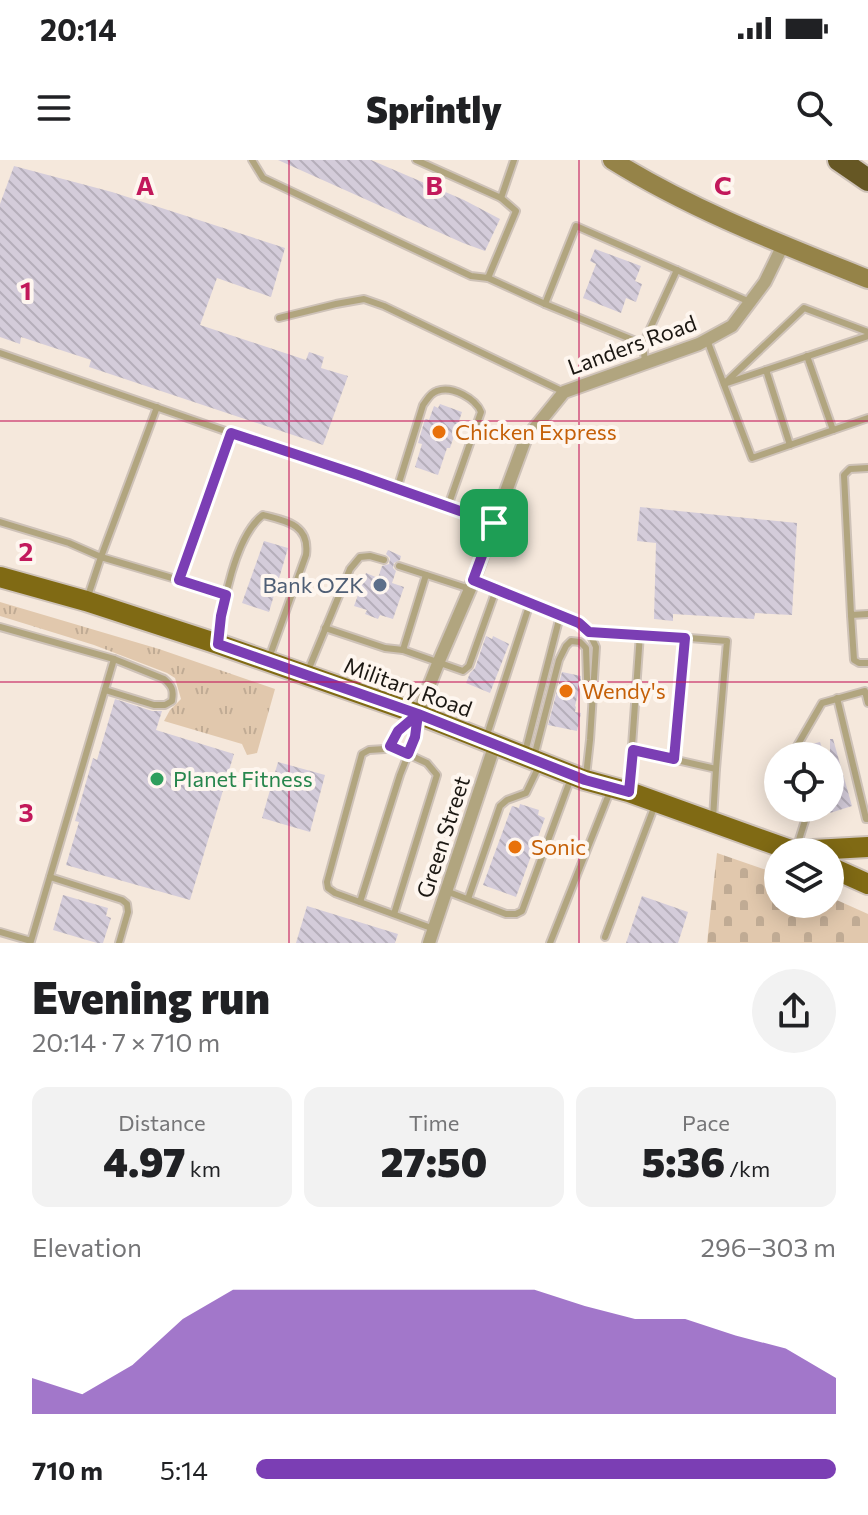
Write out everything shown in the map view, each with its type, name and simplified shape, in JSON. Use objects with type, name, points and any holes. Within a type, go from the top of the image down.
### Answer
[{"type":"highway","points":[[839,160],[868,180]]},
{"type":"main road","points":[[612,160],[653,185],[783,245],[868,279]]},
{"type":"main road","name":"Military Road","points":[[0,577],[86,601],[268,661],[418,714],[579,777],[764,841]]},
{"type":"main road","points":[[844,849],[868,847]]},
{"type":"main road","points":[[844,873],[868,884]]},
{"type":"street","name":"Landers Road","points":[[418,714],[471,585],[525,440],[564,392],[699,344],[732,326],[765,282],[783,245]]},
{"type":"street","name":"Green Street","points":[[429,943],[490,743]]},
{"type":"lane","points":[[252,160],[263,178],[471,276],[488,278],[643,344]]},
{"type":"lane","points":[[416,160],[501,198],[516,211],[488,278]]},
{"type":"lane","points":[[501,198],[514,160]]},
{"type":"lane","points":[[545,304],[576,226],[750,302]]},
{"type":"lane","points":[[645,362],[643,344],[677,270]]},
{"type":"lane","points":[[279,318],[364,299],[564,392]]},
{"type":"lane","points":[[724,384],[804,308],[868,334]]},
{"type":"lane","points":[[724,384],[868,334]]},
{"type":"lane","points":[[707,340],[752,458],[868,418]]},
{"type":"lane","points":[[0,353],[494,523]]},
{"type":"lane","points":[[807,356],[833,430]]},
{"type":"lane","points":[[766,370],[790,445]]},
{"type":"lane","points":[[397,489],[423,405],[436,391],[452,391],[470,398],[478,404],[481,412],[448,506]]},
{"type":"lane","points":[[86,601],[157,407]]},
{"type":"lane","points":[[179,580],[231,433]]},
{"type":"lane","points":[[868,468],[850,469],[844,475],[854,660],[868,663]]},
{"type":"lane","points":[[218,644],[229,580],[249,529],[263,515],[283,520],[300,528],[307,546],[268,661]]},
{"type":"lane","points":[[0,522],[226,595]]},
{"type":"lane","points":[[306,676],[350,569],[360,557],[384,560]]},
{"type":"lane","points":[[399,566],[496,590],[579,623],[589,632],[596,647],[593,695],[579,777],[522,911],[506,914],[446,891]]},
{"type":"lane","points":[[403,650],[426,575]]},
{"type":"lane","points":[[325,628],[385,648],[439,661],[463,671],[469,666],[496,590]]},
{"type":"lane","points":[[490,743],[530,603]]},
{"type":"lane","points":[[851,615],[868,614]]},
{"type":"lane","points":[[468,899],[500,806],[526,793],[560,616]]},
{"type":"lane","points":[[0,627],[114,659],[164,679],[171,685],[173,693],[172,701],[154,705],[105,690]]},
{"type":"lane","points":[[589,632],[727,641],[713,822]]},
{"type":"lane","points":[[550,943],[621,789],[633,750],[640,634]]},
{"type":"lane","points":[[674,759],[685,638]]},
{"type":"lane","points":[[533,759],[559,660],[571,641],[580,642],[586,648],[587,679],[593,695]]},
{"type":"lane","points":[[32,938],[114,659]]},
{"type":"lane","points":[[799,742],[822,703],[865,691],[868,703]]},
{"type":"lane","points":[[837,698],[868,819]]},
{"type":"lane","points":[[418,714],[398,731],[390,746],[362,754],[327,882],[328,888],[335,893],[434,929]]},
{"type":"lane","points":[[360,902],[415,737],[418,714]]},
{"type":"lane","points":[[390,746],[427,763],[437,775],[394,914]]},
{"type":"lane","points":[[633,750],[716,769]]},
{"type":"lane","points":[[605,937],[657,802]]},
{"type":"lane","points":[[50,877],[127,904],[128,912],[119,943]]},
{"type":"lane","points":[[0,932],[13,940],[32,938],[40,943]]},
{"type":"green space","points":[[0,602],[159,649],[275,689],[257,753],[247,755],[242,744],[164,721],[181,699],[175,678],[167,673],[94,645],[0,616]]},
{"type":"green space","points":[[717,853],[764,869],[764,918],[844,918],[844,903],[868,914],[868,943],[707,943]]},
{"type":"building","points":[[278,160],[371,160],[500,219],[485,251]]},
{"type":"building","points":[[14,166],[112,192],[285,248],[271,297],[217,278],[200,325],[306,360],[309,352],[324,357],[321,368],[348,376],[323,445],[89,367],[91,360],[21,337],[20,344],[0,337],[0,204]]},
{"type":"building","points":[[595,249],[641,266],[635,281],[642,284],[636,302],[626,298],[621,313],[583,298],[596,264],[590,261]]},
{"type":"building","name":"Chicken Express","points":[[440,404],[462,412],[438,475],[415,467],[425,419],[429,420],[434,406],[438,408]]},
{"type":"building","points":[[640,507],[797,523],[792,615],[755,613],[754,619],[673,614],[673,621],[654,619],[656,543],[637,541]]},
{"type":"building","points":[[264,541],[288,548],[269,612],[242,603]]},
{"type":"building","name":"Bank OZK","points":[[388,550],[401,556],[394,563],[396,571],[392,583],[404,587],[393,619],[380,615],[378,619],[365,614],[367,610],[354,606],[366,573],[378,578],[382,566],[389,564]]},
{"type":"building","points":[[486,636],[509,644],[490,693],[466,683],[475,668]]},
{"type":"building","name":"Wendy's","points":[[562,672],[581,676],[575,706],[575,712],[581,713],[577,731],[548,725]]},
{"type":"building","points":[[115,699],[152,711],[162,711],[156,730],[234,754],[190,900],[66,865],[93,758],[97,760]]},
{"type":"building","points":[[278,762],[325,775],[310,832],[262,818]]},
{"type":"building","points":[[844,778],[852,806],[844,809]]},
{"type":"building","name":"Sonic","points":[[520,804],[539,810],[538,815],[545,818],[516,897],[483,885],[512,806],[519,808]]},
{"type":"building","points":[[63,895],[108,908],[106,916],[111,918],[103,943],[53,930]]},
{"type":"building","points":[[642,896],[688,912],[678,943],[626,943]]},
{"type":"building","points":[[307,906],[398,934],[395,943],[296,943]]},
{"type":"place","name":"Chicken Express","points":[[439,432]]},
{"type":"place","name":"Bank OZK","points":[[380,585]]},
{"type":"place","name":"Wendy's","points":[[566,691]]},
{"type":"place","name":"Planet Fitness","points":[[157,779]]},
{"type":"place","name":"Sonic","points":[[515,847]]},
{"type":"route","points":[[494,523],[231,433],[179,580],[226,595],[218,644],[418,714],[398,731],[390,746],[408,754],[415,737],[418,714],[585,780],[629,792],[633,750],[674,759],[685,638],[589,632],[579,623],[473,580],[494,523]]}]
